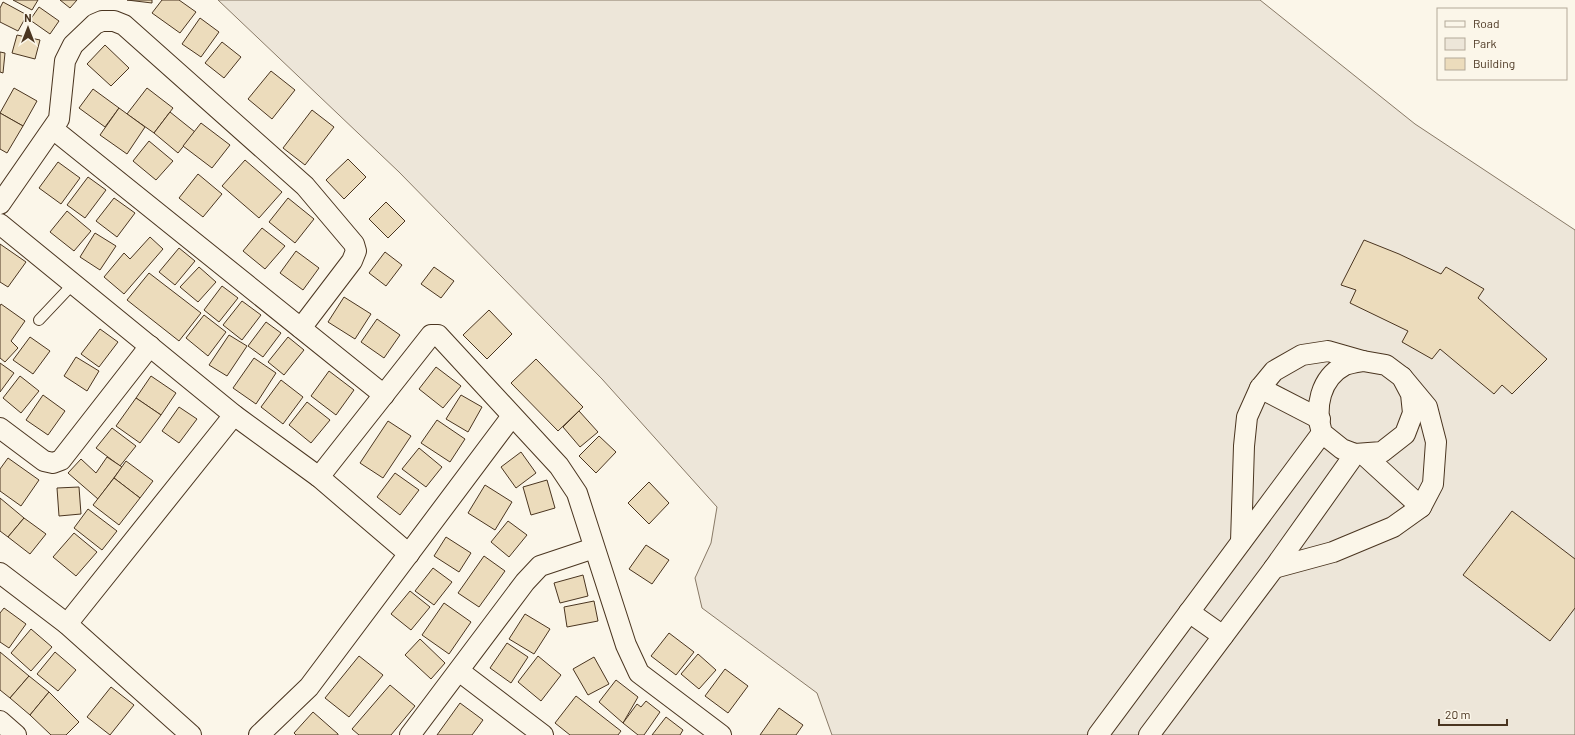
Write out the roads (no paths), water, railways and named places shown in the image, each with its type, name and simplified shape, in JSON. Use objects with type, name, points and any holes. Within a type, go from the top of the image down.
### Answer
[{"type":"street","points":[[0,204],[59,119],[65,61],[73,45],[95,24],[102,21],[114,21],[124,25],[305,186],[354,244],[356,251],[352,260],[301,328]]},
{"type":"street","points":[[53,129],[384,395]]},
{"type":"street","points":[[0,224],[234,415],[319,477],[409,554]]},
{"type":"street","points":[[319,477],[431,335],[438,336],[559,466],[577,493],[626,645],[639,673],[720,735]]},
{"type":"street","points":[[0,428],[44,461],[53,462],[61,460],[150,346]]},
{"type":"street","points":[[1241,542],[1247,417],[1260,388],[1274,372],[1302,355],[1328,351],[1363,361],[1386,365],[1402,377],[1427,407],[1436,442],[1433,484],[1421,507],[1393,527],[1333,552],[1274,568]]},
{"type":"street","points":[[1098,735],[1241,542],[1321,426],[1319,402],[1328,379],[1345,365],[1363,361]]},
{"type":"street","points":[[1260,388],[1321,426],[1342,449],[1359,454],[1382,452],[1405,434],[1413,413],[1411,394],[1402,377]]},
{"type":"street","points":[[67,624],[234,415]]},
{"type":"street","points":[[259,735],[309,687],[512,416]]},
{"type":"street","points":[[1359,454],[1421,507]]},
{"type":"street","points":[[1149,735],[1359,454]]},
{"type":"street","points":[[410,735],[525,582],[540,566],[594,548]]},
{"type":"street","points":[[0,573],[67,624],[191,735]]},
{"type":"street","points":[[1188,612],[1223,636]]},
{"type":"street","points":[[459,670],[543,735]]},
{"type":"street","points":[[0,721],[16,735]]},
{"type":"lane","points":[[38,320],[73,284]]}]
